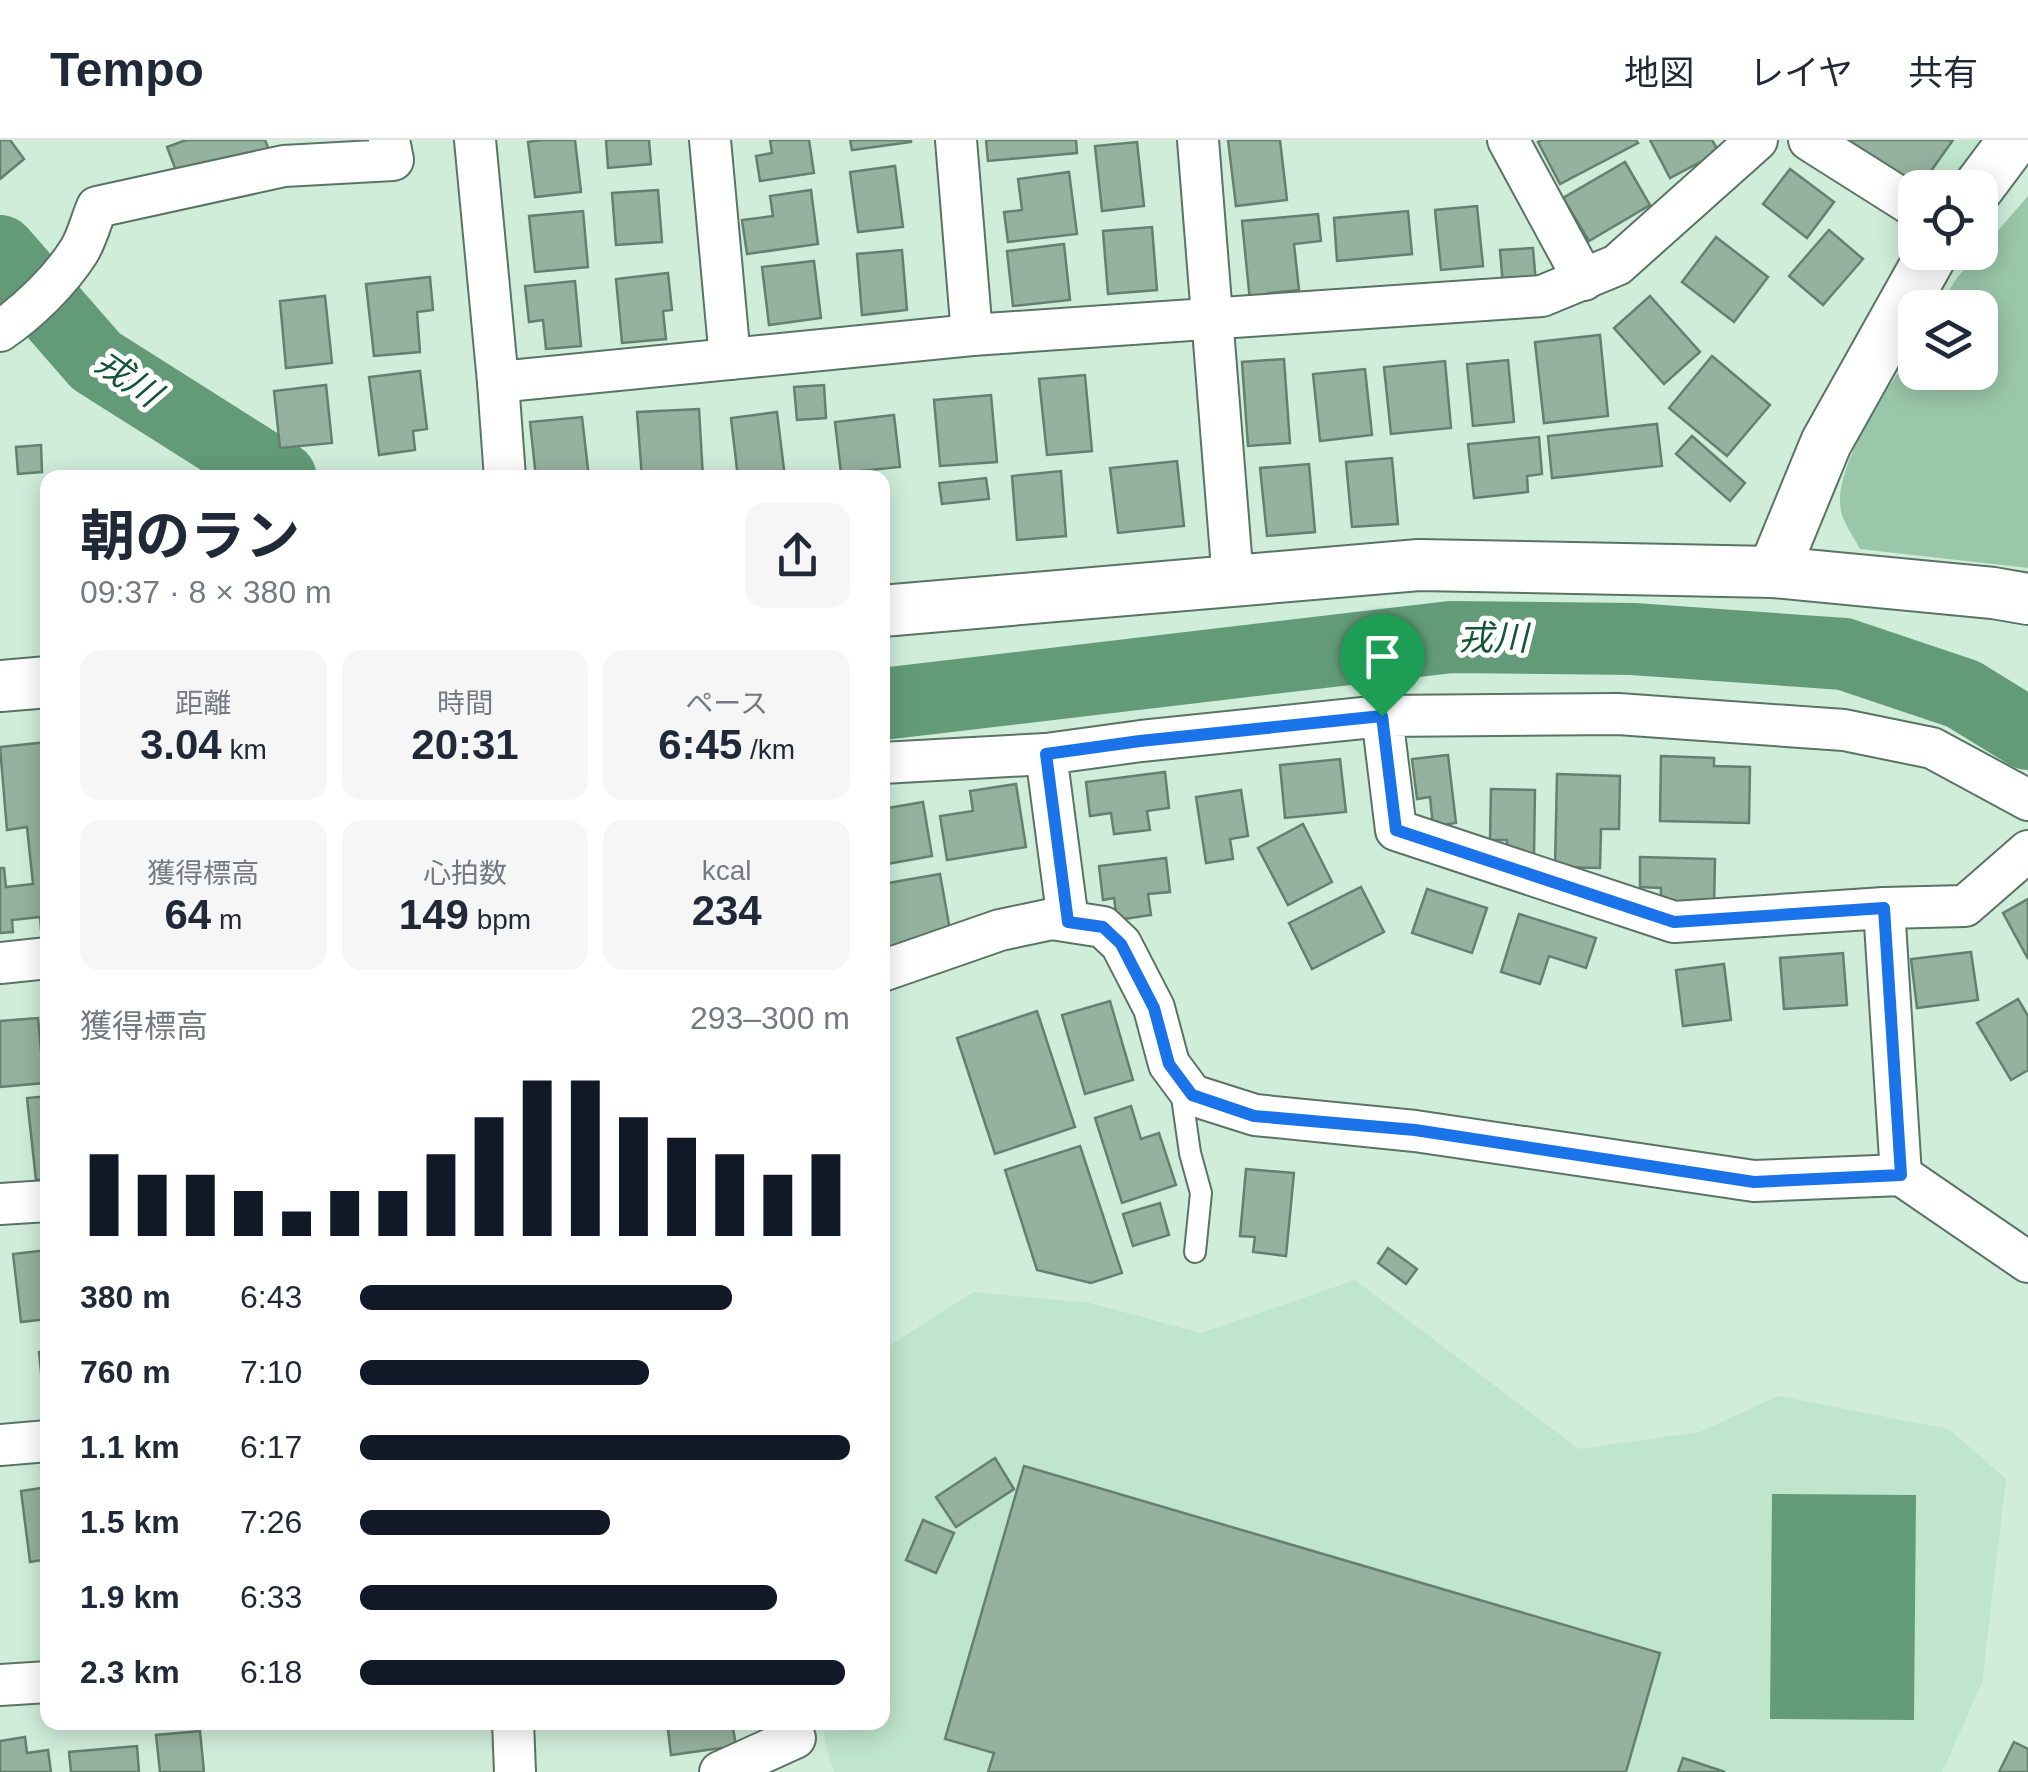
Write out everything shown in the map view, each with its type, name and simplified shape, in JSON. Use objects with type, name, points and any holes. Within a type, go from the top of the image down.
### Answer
[{"type":"street","points":[[0,331],[60,277],[80,248],[97,207],[284,166],[393,160],[390,140]]},
{"type":"street","points":[[475,140],[504,470]]},
{"type":"street","points":[[710,140],[730,359]]},
{"type":"street","points":[[956,140],[972,335]]},
{"type":"street","points":[[1198,140],[1233,581]]},
{"type":"street","points":[[1508,140],[1584,280]]},
{"type":"street","points":[[498,382],[972,335],[1542,296],[1616,265],[1757,140]]},
{"type":"street","points":[[1809,140],[1898,196]]},
{"type":"street","points":[[1992,170],[2014,140]]},
{"type":"street","points":[[1773,572],[1826,443],[1923,270]]},
{"type":"street","points":[[890,610],[1418,565],[1773,572],[2028,599]]},
{"type":"street","points":[[0,686],[40,683]]},
{"type":"street","points":[[890,763],[1046,754],[1382,716],[1618,714],[1844,730],[1932,748],[2028,800]]},
{"type":"street","points":[[1382,716],[1396,830],[1674,922],[1965,906],[2028,851]]},
{"type":"street","points":[[1046,754],[1068,922]]},
{"type":"street","points":[[1884,908],[1901,1175]]},
{"type":"street","points":[[890,968],[1000,930],[1052,919],[1103,927],[1121,944],[1154,1008],[1169,1064],[1192,1095],[1254,1116],[1415,1130],[1754,1182],[1901,1175],[2028,1262]]},
{"type":"street","points":[[0,963],[40,959]]},
{"type":"street","points":[[0,1204],[40,1202]]},
{"type":"street","points":[[0,1445],[40,1442]]},
{"type":"street","points":[[0,1686],[40,1683]]},
{"type":"street","points":[[513,1730],[516,1772]]},
{"type":"street","points":[[720,1772],[798,1744]]},
{"type":"lane","points":[[1180,1078],[1190,1152],[1201,1193],[1194,1252]]},
{"type":"shaded area","points":[[1837,140],[1986,140],[1961,170],[1898,170],[1898,178]]},
{"type":"shaded area","points":[[2028,196],[2028,568],[1860,549],[1842,515],[1844,475],[1865,428],[1898,373],[1898,390],[1998,390],[1998,290],[1949,290],[1964,270],[1998,270],[1998,231]]},
{"type":"shaded area","points":[[1355,1280],[1579,1449],[1700,1432],[1778,1396],[1949,1429],[2006,1479],[1982,1683],[1942,1772],[834,1772],[824,1730],[890,1730],[890,1345],[973,1292],[1090,1303],[1201,1333]]},
{"type":"shaded area","points":[[1772,1494],[1916,1495],[1914,1720],[1770,1719]]},
{"type":"building","points":[[0,140],[10,140],[24,159],[0,179]]},
{"type":"building","points":[[186,140],[265,140],[269,150],[181,184],[167,147]]},
{"type":"building","points":[[575,140],[581,192],[535,197],[528,142]]},
{"type":"building","points":[[606,140],[649,140],[651,164],[608,168]]},
{"type":"building","points":[[770,140],[809,140],[814,173],[760,181],[756,156],[772,153]]},
{"type":"building","points":[[850,140],[911,140],[911,142],[852,150]]},
{"type":"building","points":[[986,140],[1076,140],[1077,153],[988,161]]},
{"type":"building","points":[[1228,140],[1280,140],[1287,200],[1236,206]]},
{"type":"building","points":[[1650,140],[1712,140],[1719,152],[1670,178]]},
{"type":"building","points":[[1835,140],[1953,140],[1932,170],[1898,170],[1898,176]]},
{"type":"building","points":[[1137,142],[1144,206],[1102,211],[1095,146]]},
{"type":"building","points":[[1538,142],[1638,143],[1560,184]]},
{"type":"building","points":[[1625,162],[1650,205],[1589,241],[1563,198]]},
{"type":"building","points":[[895,166],[903,227],[858,232],[850,172]]},
{"type":"building","points":[[1790,169],[1834,202],[1807,238],[1763,204]]},
{"type":"building","points":[[1069,172],[1077,234],[1008,242],[1004,212],[1022,210],[1018,179]]},
{"type":"building","points":[[658,190],[662,242],[616,245],[612,193]]},
{"type":"building","points":[[811,190],[818,244],[747,254],[742,220],[773,216],[770,196]]},
{"type":"building","points":[[1477,206],[1483,266],[1441,270],[1435,210]]},
{"type":"building","points":[[583,211],[588,267],[535,272],[529,216]]},
{"type":"building","points":[[1408,211],[1412,254],[1337,261],[1334,218]]},
{"type":"building","points":[[1318,214],[1321,241],[1294,244],[1299,290],[1269,293],[1269,299],[1250,301],[1242,221]]},
{"type":"building","points":[[1152,227],[1157,290],[1108,294],[1103,231]]},
{"type":"building","points":[[1829,230],[1863,259],[1823,305],[1789,276]]},
{"type":"building","points":[[1716,237],[1768,277],[1734,322],[1682,282]]},
{"type":"building","points":[[1064,244],[1070,300],[1013,306],[1007,251]]},
{"type":"building","points":[[1533,248],[1536,284],[1503,286],[1500,250]]},
{"type":"building","points":[[902,250],[907,310],[862,315],[857,254]]},
{"type":"building","points":[[814,261],[821,318],[769,325],[762,267]]},
{"type":"building","points":[[668,273],[672,310],[663,311],[666,339],[622,343],[616,279]]},
{"type":"building","points":[[430,277],[433,310],[417,312],[420,352],[374,356],[366,284]]},
{"type":"building","points":[[575,281],[581,346],[546,349],[543,320],[529,322],[525,286]]},
{"type":"building","points":[[325,296],[332,363],[286,368],[280,301]]},
{"type":"building","points":[[1650,296],[1700,352],[1664,384],[1614,328]]},
{"type":"building","points":[[1600,335],[1608,416],[1544,423],[1535,342]]},
{"type":"building","points":[[1712,356],[1770,405],[1727,456],[1669,408]]},
{"type":"building","points":[[1284,359],[1290,443],[1248,446],[1242,362]]},
{"type":"building","points":[[1508,360],[1514,422],[1473,426],[1467,364]]},
{"type":"building","points":[[1445,361],[1451,428],[1391,434],[1384,367]]},
{"type":"building","points":[[1365,369],[1372,435],[1320,441],[1313,374]]},
{"type":"building","points":[[420,371],[427,429],[413,431],[415,450],[379,455],[369,377]]},
{"type":"building","points":[[1085,375],[1092,451],[1047,455],[1039,379]]},
{"type":"building","points":[[326,385],[332,443],[280,448],[274,391]]},
{"type":"building","points":[[824,385],[826,418],[797,420],[794,387]]},
{"type":"building","points":[[991,395],[997,462],[940,466],[934,400]]},
{"type":"building","points":[[699,409],[703,470],[641,470],[637,412]]},
{"type":"building","points":[[777,412],[784,470],[737,470],[731,418]]},
{"type":"building","points":[[894,415],[900,467],[841,470],[835,422]]},
{"type":"building","points":[[582,417],[588,470],[535,470],[530,422]]},
{"type":"building","points":[[1657,424],[1662,466],[1552,478],[1548,436]]},
{"type":"building","points":[[1692,436],[1745,483],[1730,501],[1676,454]]},
{"type":"building","points":[[1539,437],[1542,474],[1527,476],[1528,492],[1474,498],[1468,444]]},
{"type":"building","points":[[41,445],[40,472],[18,474],[16,447]]},
{"type":"building","points":[[1392,458],[1398,524],[1352,527],[1346,462]]},
{"type":"building","points":[[1177,461],[1184,526],[1118,533],[1110,468]]},
{"type":"building","points":[[1309,464],[1315,532],[1267,536],[1260,468]]},
{"type":"building","points":[[1061,471],[1066,536],[1017,540],[1012,476]]},
{"type":"building","points":[[986,478],[989,499],[942,504],[939,483]]},
{"type":"building","points":[[40,743],[40,917],[12,920],[13,932],[0,933],[0,868],[4,868],[6,887],[33,884],[27,827],[7,830],[0,747]]},
{"type":"building","points":[[1448,755],[1456,823],[1433,826],[1430,797],[1417,799],[1412,759]]},
{"type":"building","points":[[1661,756],[1714,758],[1714,766],[1750,767],[1749,823],[1660,821]]},
{"type":"building","points":[[1340,759],[1346,812],[1285,818],[1280,765]]},
{"type":"building","points":[[1165,772],[1169,808],[1147,811],[1150,830],[1114,834],[1111,813],[1090,816],[1086,782]]},
{"type":"building","points":[[1557,774],[1620,776],[1619,829],[1601,829],[1600,868],[1555,867]]},
{"type":"building","points":[[1016,784],[1026,847],[947,860],[940,816],[973,811],[970,791]]},
{"type":"building","points":[[1491,789],[1535,790],[1534,854],[1507,854],[1507,840],[1490,840]]},
{"type":"building","points":[[1241,790],[1248,836],[1230,839],[1233,859],[1206,863],[1196,797]]},
{"type":"building","points":[[923,802],[932,856],[890,863],[890,808]]},
{"type":"building","points":[[1303,824],[1332,882],[1288,905],[1258,848]]},
{"type":"building","points":[[1640,857],[1715,859],[1714,905],[1661,904],[1661,888],[1640,887]]},
{"type":"building","points":[[1166,858],[1170,892],[1148,894],[1151,915],[1117,920],[1114,898],[1103,900],[1099,866]]},
{"type":"building","points":[[940,874],[951,936],[890,947],[890,883]]},
{"type":"building","points":[[1361,887],[1384,932],[1312,969],[1289,923]]},
{"type":"building","points":[[1427,889],[1487,908],[1472,953],[1412,933]]},
{"type":"building","points":[[2028,899],[2028,959],[2003,913]]},
{"type":"building","points":[[1519,914],[1596,938],[1586,968],[1549,956],[1540,984],[1501,972]]},
{"type":"building","points":[[1971,952],[1978,1000],[1917,1008],[1911,959]]},
{"type":"building","points":[[1843,953],[1847,1005],[1784,1009],[1780,958]]},
{"type":"building","points":[[1724,964],[1731,1020],[1683,1026],[1676,970]]},
{"type":"building","points":[[2018,999],[2028,1016],[2028,1070],[2011,1080],[1977,1023]]},
{"type":"building","points":[[1110,1001],[1133,1080],[1085,1094],[1062,1015]]},
{"type":"building","points":[[1037,1011],[1075,1127],[995,1154],[957,1038]]},
{"type":"building","points":[[38,1018],[40,1083],[0,1087],[0,1021]]},
{"type":"building","points":[[40,1097],[40,1180],[36,1180],[27,1098]]},
{"type":"building","points":[[1131,1106],[1141,1139],[1159,1133],[1176,1185],[1122,1203],[1095,1118]]},
{"type":"building","points":[[1080,1146],[1122,1273],[1091,1283],[1037,1270],[1005,1170]]},
{"type":"building","points":[[1246,1169],[1294,1173],[1286,1256],[1253,1252],[1255,1237],[1240,1236]]},
{"type":"building","points":[[1160,1203],[1169,1235],[1133,1246],[1123,1214]]},
{"type":"building","points":[[1388,1248],[1417,1269],[1406,1284],[1378,1263]]},
{"type":"building","points":[[40,1251],[40,1320],[21,1322],[13,1254]]},
{"type":"building","points":[[995,1458],[1014,1489],[956,1527],[936,1497]]},
{"type":"building","points":[[1024,1466],[1660,1653],[1626,1772],[988,1772],[994,1753],[945,1739]]},
{"type":"building","points":[[40,1488],[40,1560],[30,1562],[21,1491]]},
{"type":"building","points":[[923,1520],[954,1533],[936,1573],[906,1560]]},
{"type":"building","points":[[668,1730],[733,1730],[736,1746],[671,1755]]},
{"type":"building","points":[[200,1731],[204,1772],[160,1772],[156,1735]]},
{"type":"building","points":[[25,1737],[27,1753],[48,1750],[51,1772],[0,1772],[0,1741]]},
{"type":"building","points":[[2014,1742],[2028,1749],[2028,1772],[1999,1772]]},
{"type":"building","points":[[137,1746],[139,1772],[71,1772],[69,1752]]},
{"type":"building","points":[[1683,1758],[1725,1772],[1678,1772]]},
{"type":"waterway","name":"戎川","points":[[0,251],[96,361],[268,470]]},
{"type":"waterway","name":"戎川","points":[[890,703],[1451,637],[1633,639],[1844,654],[1963,694],[2028,734]]},
{"type":"route","points":[[1382,716],[1396,830],[1674,922],[1884,908],[1901,1175],[1754,1182],[1415,1130],[1254,1116],[1192,1095],[1169,1064],[1154,1008],[1121,944],[1103,927],[1068,922],[1046,754],[1382,716]]}]
